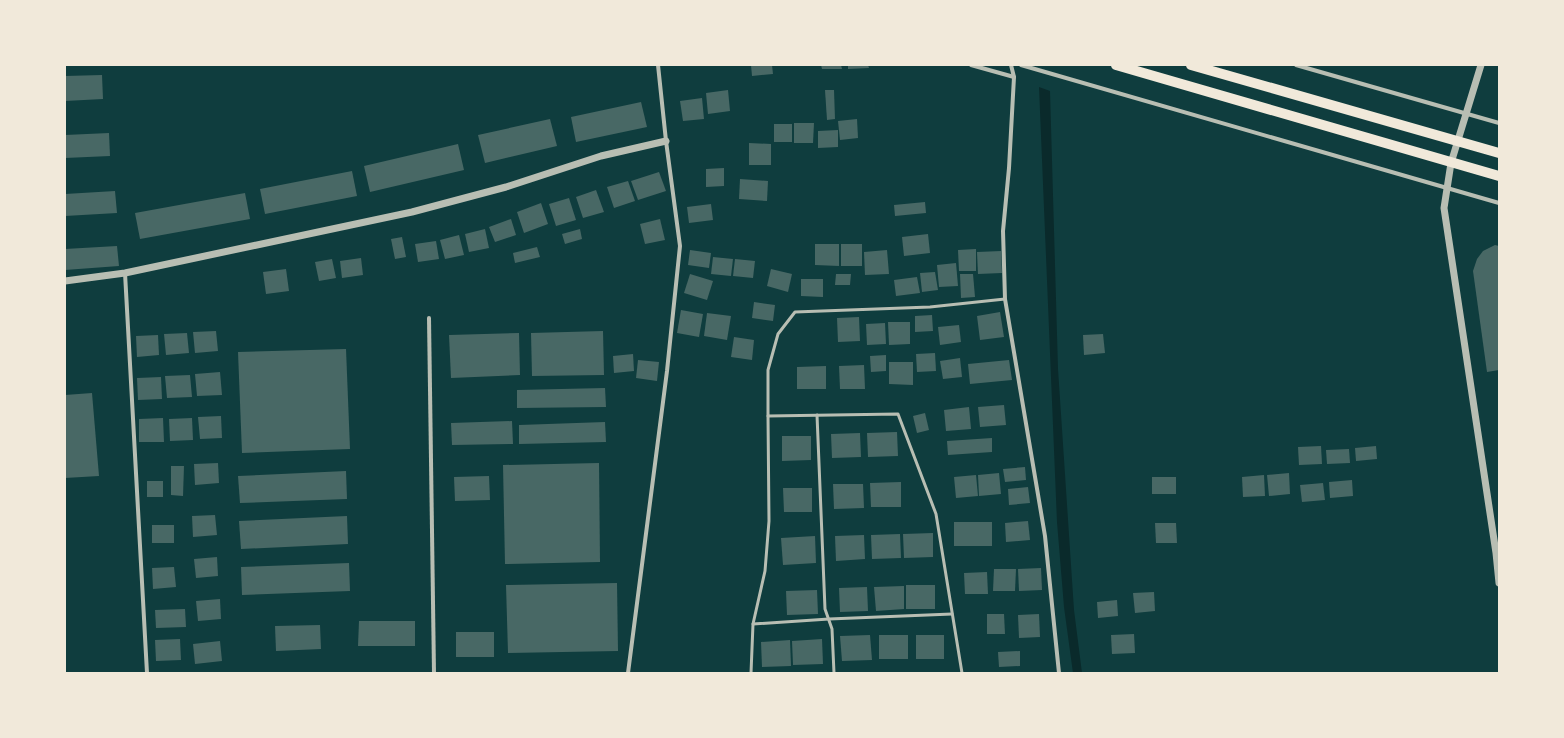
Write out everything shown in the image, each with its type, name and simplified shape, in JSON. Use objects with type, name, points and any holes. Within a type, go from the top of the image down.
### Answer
[{"type":"main road","points":[[1116,65],[1499,176]]},
{"type":"main road","points":[[1191,65],[1499,153]]},
{"type":"street","points":[[628,673],[667,372],[680,246],[666,141],[658,65]]},
{"type":"street","points":[[970,65],[1014,78]]},
{"type":"street","points":[[1011,65],[1014,78],[1004,231],[1005,299],[1045,536],[1059,673]]},
{"type":"street","points":[[1021,65],[1499,204]]},
{"type":"street","points":[[1296,65],[1499,123]]},
{"type":"street","points":[[1481,65],[1451,163],[1444,208],[1496,553],[1499,583]]},
{"type":"street","points":[[65,281],[126,273],[412,212],[506,187],[602,156],[666,141]]},
{"type":"street","points":[[126,273],[147,673]]},
{"type":"street","points":[[429,318],[434,673]]},
{"type":"lane","points":[[751,673],[753,624],[764,571],[769,521],[768,370],[778,334],[795,312],[930,307],[1005,299]]},
{"type":"lane","points":[[768,416],[898,414],[936,514],[962,673]]},
{"type":"lane","points":[[816,415],[825,609],[832,629],[834,673]]},
{"type":"lane","points":[[753,624],[828,619],[952,614]]},
{"type":"water","points":[[1039,87],[1050,91],[1058,369],[1074,610],[1082,673],[1073,673],[1064,607],[1057,522]]},
{"type":"building","points":[[751,65],[772,65],[773,74],[752,76]]},
{"type":"building","points":[[821,65],[841,65],[842,69],[822,69]]},
{"type":"building","points":[[848,65],[868,65],[869,68],[848,69]]},
{"type":"building","points":[[102,75],[103,99],[65,101],[65,76]]},
{"type":"building","points":[[728,90],[730,111],[708,114],[706,93]]},
{"type":"building","points":[[825,90],[834,90],[835,119],[827,120]]},
{"type":"building","points":[[702,98],[704,119],[683,121],[680,101]]},
{"type":"building","points":[[641,102],[647,127],[576,142],[571,117]]},
{"type":"building","points":[[550,119],[557,146],[485,163],[478,135]]},
{"type":"building","points":[[857,119],[858,138],[840,140],[838,121]]},
{"type":"building","points":[[794,123],[814,123],[813,143],[794,143]]},
{"type":"building","points":[[774,124],[792,124],[792,142],[774,142]]},
{"type":"building","points":[[838,130],[838,147],[818,148],[818,131]]},
{"type":"building","points":[[109,133],[110,156],[65,158],[65,135]]},
{"type":"building","points":[[749,143],[771,144],[771,165],[749,165]]},
{"type":"building","points":[[458,144],[464,170],[370,192],[364,166]]},
{"type":"building","points":[[724,168],[724,186],[706,187],[706,169]]},
{"type":"building","points":[[352,171],[357,196],[265,214],[260,189]]},
{"type":"building","points":[[659,172],[666,191],[638,200],[631,181]]},
{"type":"building","points":[[740,179],[768,181],[767,201],[739,199]]},
{"type":"building","points":[[628,181],[635,201],[614,208],[607,187]]},
{"type":"building","points":[[596,190],[604,212],[583,218],[576,197]]},
{"type":"building","points":[[115,191],[117,213],[65,216],[65,194]]},
{"type":"building","points":[[245,193],[250,219],[140,239],[135,213]]},
{"type":"building","points":[[569,198],[576,220],[556,226],[549,204]]},
{"type":"building","points":[[925,202],[926,213],[895,216],[894,205]]},
{"type":"building","points":[[541,203],[548,224],[524,233],[517,212]]},
{"type":"building","points":[[711,204],[713,220],[689,223],[687,207]]},
{"type":"building","points":[[511,219],[516,235],[495,242],[489,227]]},
{"type":"building","points":[[660,219],[665,240],[645,244],[640,224]]},
{"type":"building","points":[[485,229],[489,248],[469,252],[465,234]]},
{"type":"building","points":[[580,229],[582,239],[565,244],[562,234]]},
{"type":"building","points":[[928,234],[930,253],[904,256],[902,237]]},
{"type":"building","points":[[459,235],[464,255],[445,259],[440,240]]},
{"type":"building","points":[[402,237],[406,257],[395,259],[391,239]]},
{"type":"building","points":[[436,241],[439,259],[418,262],[415,244]]},
{"type":"building","points":[[815,244],[839,244],[839,266],[815,265]]},
{"type":"building","points":[[841,244],[862,244],[862,266],[841,266]]},
{"type":"building","points":[[1495,245],[1499,246],[1499,370],[1487,372],[1473,271],[1477,259],[1483,251]]},
{"type":"building","points":[[117,246],[119,266],[65,270],[65,249]]},
{"type":"building","points":[[537,247],[540,257],[515,263],[513,253]]},
{"type":"building","points":[[976,249],[976,271],[959,271],[958,250]]},
{"type":"building","points":[[690,250],[711,253],[709,268],[688,265]]},
{"type":"building","points":[[887,250],[889,274],[865,275],[864,252]]},
{"type":"building","points":[[1001,251],[1002,273],[978,274],[977,252]]},
{"type":"building","points":[[713,257],[733,259],[731,276],[711,274]]},
{"type":"building","points":[[361,258],[363,275],[342,278],[340,261]]},
{"type":"building","points":[[332,259],[336,278],[319,281],[315,262]]},
{"type":"building","points":[[735,259],[755,261],[753,278],[733,276]]},
{"type":"building","points":[[956,263],[958,286],[939,287],[937,265]]},
{"type":"building","points":[[286,269],[289,291],[266,294],[263,272]]},
{"type":"building","points":[[771,269],[792,274],[788,292],[767,286]]},
{"type":"building","points":[[935,272],[938,290],[922,292],[920,273]]},
{"type":"building","points":[[690,274],[713,281],[707,300],[684,293]]},
{"type":"building","points":[[836,274],[851,274],[850,285],[835,285]]},
{"type":"building","points":[[960,274],[973,274],[975,297],[961,298]]},
{"type":"building","points":[[917,277],[920,293],[896,296],[894,280]]},
{"type":"building","points":[[801,279],[823,279],[823,297],[801,296]]},
{"type":"building","points":[[754,302],[775,305],[773,321],[752,318]]},
{"type":"building","points":[[681,310],[703,314],[699,337],[677,333]]},
{"type":"building","points":[[1000,312],[1004,337],[980,340],[977,316]]},
{"type":"building","points":[[707,313],[731,316],[727,340],[704,336]]},
{"type":"building","points":[[932,315],[933,331],[915,332],[915,316]]},
{"type":"building","points":[[859,317],[860,341],[838,342],[837,318]]},
{"type":"building","points":[[888,322],[910,322],[910,344],[889,345]]},
{"type":"building","points":[[885,323],[886,344],[867,345],[866,324]]},
{"type":"building","points":[[959,325],[961,342],[940,345],[938,327]]},
{"type":"building","points":[[216,331],[218,351],[195,353],[193,332]]},
{"type":"building","points":[[603,331],[604,375],[532,376],[531,333]]},
{"type":"building","points":[[187,333],[189,353],[166,355],[164,334]]},
{"type":"building","points":[[519,333],[520,375],[451,378],[449,335]]},
{"type":"building","points":[[1103,334],[1105,353],[1084,355],[1083,335]]},
{"type":"building","points":[[158,335],[159,355],[137,357],[136,336]]},
{"type":"building","points":[[734,337],[754,340],[752,360],[731,357]]},
{"type":"building","points":[[346,349],[350,449],[242,453],[238,352]]},
{"type":"building","points":[[935,353],[936,371],[917,372],[916,354]]},
{"type":"building","points":[[633,354],[634,371],[614,373],[613,356]]},
{"type":"building","points":[[886,355],[886,371],[871,372],[870,356]]},
{"type":"building","points":[[960,358],[962,377],[943,379],[940,361]]},
{"type":"building","points":[[638,360],[659,362],[657,381],[636,378]]},
{"type":"building","points":[[1009,360],[1012,380],[970,384],[968,364]]},
{"type":"building","points":[[889,362],[913,362],[913,385],[889,384]]},
{"type":"building","points":[[864,365],[865,389],[840,389],[839,366]]},
{"type":"building","points":[[826,366],[826,389],[797,389],[797,367]]},
{"type":"building","points":[[220,372],[222,395],[197,396],[195,374]]},
{"type":"building","points":[[190,375],[192,397],[167,398],[165,376]]},
{"type":"building","points":[[161,377],[162,399],[138,400],[137,378]]},
{"type":"building","points":[[605,388],[606,407],[517,408],[517,390]]},
{"type":"building","points":[[92,393],[99,476],[65,478],[65,395]]},
{"type":"building","points":[[1004,405],[1006,425],[980,427],[978,407]]},
{"type":"building","points":[[969,407],[971,429],[946,431],[944,410]]},
{"type":"building","points":[[925,413],[929,430],[917,433],[913,416]]},
{"type":"building","points":[[221,416],[222,438],[200,439],[198,417]]},
{"type":"building","points":[[163,418],[164,442],[139,442],[139,419]]},
{"type":"building","points":[[192,418],[193,440],[170,441],[169,419]]},
{"type":"building","points":[[512,421],[513,444],[452,445],[451,423]]},
{"type":"building","points":[[605,422],[606,442],[519,444],[519,425]]},
{"type":"building","points":[[897,432],[898,456],[868,457],[867,433]]},
{"type":"building","points":[[860,433],[861,457],[832,458],[831,434]]},
{"type":"building","points":[[782,436],[811,436],[811,460],[782,461]]},
{"type":"building","points":[[992,438],[992,452],[948,455],[947,441]]},
{"type":"building","points":[[1321,446],[1322,464],[1299,465],[1298,447]]},
{"type":"building","points":[[1376,446],[1377,459],[1356,461],[1355,448]]},
{"type":"building","points":[[1349,449],[1350,463],[1327,464],[1326,450]]},
{"type":"building","points":[[218,463],[219,483],[195,485],[194,464]]},
{"type":"building","points":[[599,463],[600,562],[505,564],[503,465]]},
{"type":"building","points":[[171,466],[184,466],[183,496],[171,495]]},
{"type":"building","points":[[1025,467],[1026,480],[1005,482],[1003,469]]},
{"type":"building","points":[[346,471],[347,499],[240,503],[238,476]]},
{"type":"building","points":[[999,473],[1001,494],[979,496],[978,475]]},
{"type":"building","points":[[1289,473],[1290,494],[1269,496],[1267,475]]},
{"type":"building","points":[[976,475],[978,496],[956,498],[954,477]]},
{"type":"building","points":[[1264,475],[1265,496],[1243,497],[1242,477]]},
{"type":"building","points":[[489,476],[490,500],[455,501],[454,477]]},
{"type":"building","points":[[1152,477],[1176,477],[1176,494],[1152,494]]},
{"type":"building","points":[[1352,480],[1353,496],[1330,498],[1329,482]]},
{"type":"building","points":[[147,481],[163,481],[163,497],[147,497]]},
{"type":"building","points":[[901,482],[901,507],[871,507],[870,483]]},
{"type":"building","points":[[1323,483],[1325,500],[1302,502],[1300,485]]},
{"type":"building","points":[[833,484],[863,484],[864,508],[834,509]]},
{"type":"building","points":[[1028,487],[1030,503],[1009,505],[1008,489]]},
{"type":"building","points":[[783,488],[812,488],[812,512],[784,512]]},
{"type":"building","points":[[215,515],[217,535],[193,537],[192,516]]},
{"type":"building","points":[[347,516],[348,544],[241,549],[239,521]]},
{"type":"building","points":[[1028,521],[1030,540],[1006,542],[1005,523]]},
{"type":"building","points":[[954,522],[992,522],[992,546],[954,546]]},
{"type":"building","points":[[1155,523],[1176,523],[1177,543],[1156,543]]},
{"type":"building","points":[[152,525],[174,525],[174,543],[152,543]]},
{"type":"building","points":[[933,533],[933,557],[904,558],[903,534]]},
{"type":"building","points":[[900,534],[901,558],[872,559],[871,535]]},
{"type":"building","points":[[864,535],[865,559],[836,561],[835,536]]},
{"type":"building","points":[[815,536],[816,563],[783,565],[781,538]]},
{"type":"building","points":[[217,557],[218,576],[196,578],[194,559]]},
{"type":"building","points":[[349,563],[350,591],[242,595],[241,567]]},
{"type":"building","points":[[174,567],[176,587],[153,589],[152,568]]},
{"type":"building","points":[[1041,568],[1042,590],[1019,591],[1018,569]]},
{"type":"building","points":[[994,569],[1016,569],[1015,591],[993,591]]},
{"type":"building","points":[[987,572],[988,594],[965,594],[964,573]]},
{"type":"building","points":[[617,583],[618,651],[508,653],[506,585]]},
{"type":"building","points":[[906,585],[935,585],[935,609],[906,609]]},
{"type":"building","points":[[904,586],[904,609],[876,611],[874,587]]},
{"type":"building","points":[[867,587],[868,611],[840,612],[839,588]]},
{"type":"building","points":[[817,590],[818,614],[787,615],[786,591]]},
{"type":"building","points":[[1154,592],[1155,611],[1135,613],[1133,593]]},
{"type":"building","points":[[220,599],[221,619],[198,621],[196,601]]},
{"type":"building","points":[[1117,600],[1118,616],[1098,618],[1097,602]]},
{"type":"building","points":[[185,609],[186,627],[156,628],[155,610]]},
{"type":"building","points":[[987,614],[1004,614],[1005,634],[987,634]]},
{"type":"building","points":[[1039,614],[1040,637],[1019,638],[1018,615]]},
{"type":"building","points":[[359,621],[415,621],[415,646],[358,646]]},
{"type":"building","points":[[320,625],[321,649],[276,651],[275,626]]},
{"type":"building","points":[[456,632],[494,632],[494,657],[456,657]]},
{"type":"building","points":[[1134,634],[1135,653],[1112,654],[1111,635]]},
{"type":"building","points":[[870,635],[872,660],[842,661],[840,636]]},
{"type":"building","points":[[879,635],[908,635],[908,659],[879,659]]},
{"type":"building","points":[[916,635],[944,635],[944,659],[916,659]]},
{"type":"building","points":[[180,639],[181,660],[156,661],[155,640]]},
{"type":"building","points":[[822,639],[823,664],[793,665],[792,641]]},
{"type":"building","points":[[790,640],[791,666],[762,667],[761,642]]},
{"type":"building","points":[[220,641],[222,661],[195,664],[193,644]]},
{"type":"building","points":[[1020,651],[1020,666],[999,667],[998,652]]}]
